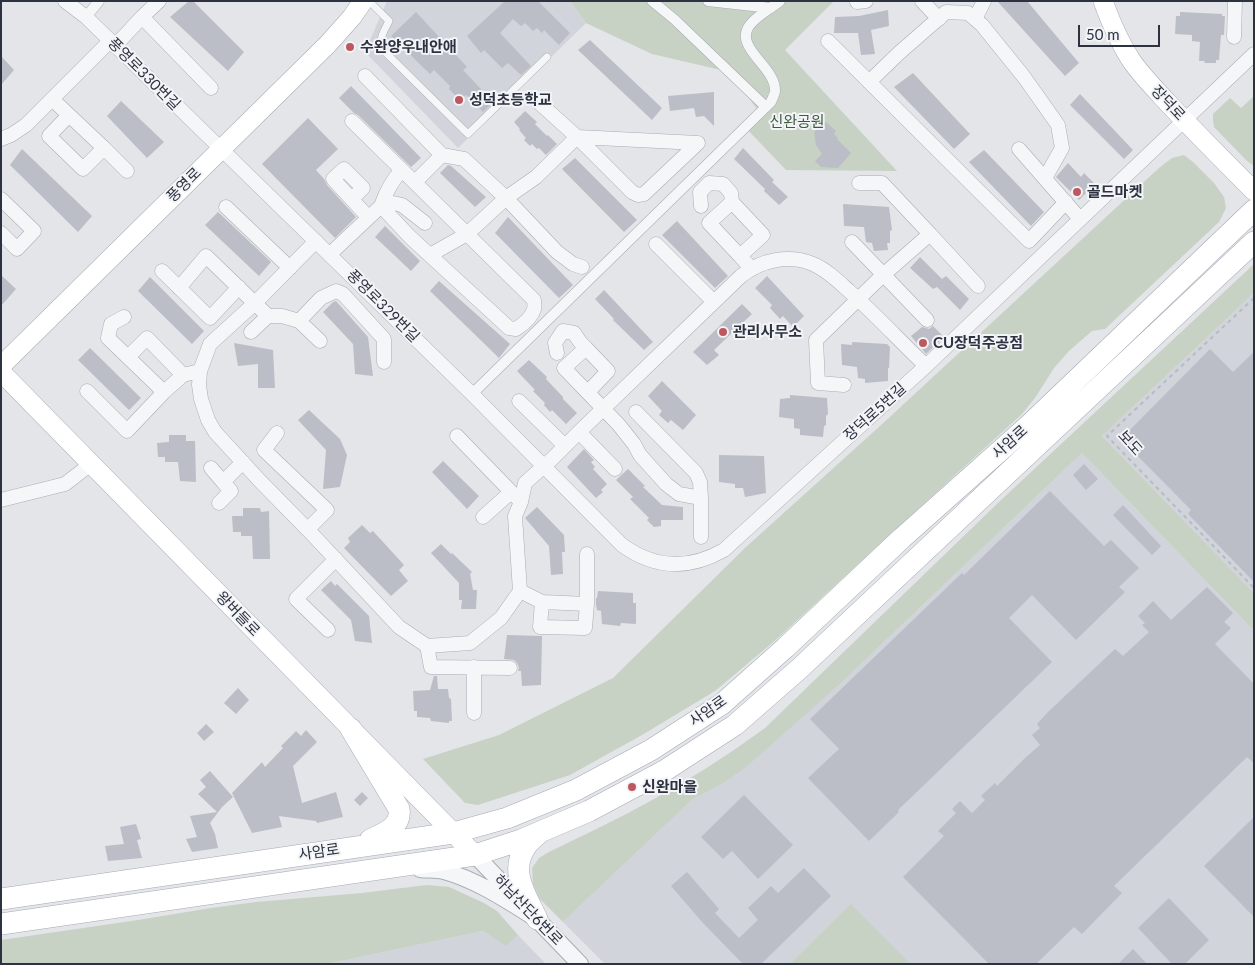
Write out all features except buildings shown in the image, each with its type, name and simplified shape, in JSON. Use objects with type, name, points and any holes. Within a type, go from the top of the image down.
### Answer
[{"type":"main road","name":"풍영로","points":[[1,366],[328,44],[352,17],[363,1]]},
{"type":"main road","name":"장덕로","points":[[1103,1],[1117,35],[1132,62],[1184,120],[1254,191]]},
{"type":"main road","name":"사암로","points":[[1,899],[452,833],[508,818],[576,790],[651,750],[722,704],[786,648],[895,545],[1029,425],[1254,210]]},
{"type":"main road","name":"사암로","points":[[1,924],[475,855],[521,840],[589,811],[664,771],[735,725],[820,649],[1254,242]]},
{"type":"main road","name":"왕버들로","points":[[1,372],[475,855]]},
{"type":"main road","points":[[351,729],[396,803],[400,813],[397,822],[391,829],[359,846]]},
{"type":"main road","points":[[537,919],[520,882],[517,870],[524,848],[539,833]]},
{"type":"street","name":"풍영로330번길","points":[[65,1],[86,17],[220,149]]},
{"type":"street","points":[[86,17],[99,1]]},
{"type":"street","points":[[1,139],[26,125],[158,1]]},
{"type":"street","points":[[652,1],[674,19],[766,107]]},
{"type":"street","points":[[708,1],[771,8]]},
{"type":"street","points":[[472,394],[771,102],[775,91],[772,78],[748,46],[746,40],[748,28],[753,21],[780,1]]},
{"type":"street","points":[[922,1],[938,19]]},
{"type":"street","points":[[975,20],[984,1]]},
{"type":"street","points":[[1234,37],[1235,1]]},
{"type":"street","points":[[869,82],[946,12],[968,14],[982,25],[1024,77],[1058,125],[1062,148],[1045,178]]},
{"type":"street","points":[[142,17],[210,88]]},
{"type":"street","points":[[828,41],[1029,241],[1066,202]]},
{"type":"street","name":"장덕로5번길","points":[[544,466],[622,545],[633,553],[666,564],[678,565],[707,559],[724,550],[926,366],[1254,54]]},
{"type":"street","points":[[365,76],[442,155],[464,158],[558,252],[573,264],[582,267]]},
{"type":"street","points":[[52,99],[128,171]]},
{"type":"street","points":[[430,255],[467,234],[506,198],[536,177],[577,137],[698,143],[644,194],[638,195],[632,192],[577,137],[535,99]]},
{"type":"street","points":[[69,115],[49,136],[83,169],[104,148]]},
{"type":"street","points":[[352,120],[534,300],[532,314],[521,326],[516,329],[509,328],[410,237],[382,207]]},
{"type":"street","name":"풍영로329번길","points":[[220,149],[330,254],[544,466]]},
{"type":"street","points":[[1020,149],[1080,219]]},
{"type":"street","points":[[415,182],[442,155]]},
{"type":"street","points":[[382,207],[386,192],[402,170]]},
{"type":"street","points":[[701,206],[700,192],[709,183],[724,184],[731,192],[732,202],[763,235],[740,256]]},
{"type":"street","points":[[859,183],[882,183],[978,286]]},
{"type":"street","points":[[1,199],[34,231],[17,249],[1,233]]},
{"type":"street","points":[[352,199],[368,217]]},
{"type":"street","points":[[732,202],[709,223],[751,268]]},
{"type":"street","points":[[330,254],[368,217],[382,207],[393,203],[402,205],[425,223]]},
{"type":"street","points":[[226,207],[290,268]]},
{"type":"street","points":[[844,385],[818,383],[816,340],[883,275],[930,234]]},
{"type":"street","points":[[316,241],[255,303],[210,344],[200,371],[198,385],[201,399],[208,420],[215,432],[336,558],[399,627],[427,646],[470,643],[501,618],[520,591],[515,516],[516,497],[457,436]]},
{"type":"street","points":[[852,242],[927,320]]},
{"type":"street","points":[[656,244],[714,302]]},
{"type":"street","points":[[179,288],[206,256],[268,316]]},
{"type":"street","points":[[483,517],[516,497],[525,483],[741,276],[751,268],[765,263],[782,259],[812,264],[835,278],[859,299],[926,366]]},
{"type":"street","points":[[162,271],[210,318],[239,287]]},
{"type":"street","points":[[299,321],[321,298],[336,292],[343,294],[384,340],[384,362]]},
{"type":"street","points":[[251,332],[268,316],[282,316],[299,321],[320,341]]},
{"type":"street","points":[[124,318],[111,324],[108,338],[164,392]]},
{"type":"street","points":[[557,353],[555,342],[563,331],[574,333],[608,372],[588,392]]},
{"type":"street","points":[[128,357],[147,338],[183,375]]},
{"type":"street","points":[[586,348],[564,368],[604,408],[626,433],[640,455],[674,491],[678,494],[701,498]]},
{"type":"street","points":[[87,391],[127,431],[183,375],[200,371]]},
{"type":"street","points":[[519,401],[565,446]]},
{"type":"street","points":[[636,412],[696,473],[700,482],[701,537]]},
{"type":"street","points":[[579,432],[615,469]]},
{"type":"street","points":[[277,433],[264,450],[327,510],[308,529]]},
{"type":"street","points":[[223,482],[243,462]]},
{"type":"street","points":[[1,500],[65,484],[91,464]]},
{"type":"street","points":[[211,468],[231,491],[219,503]]},
{"type":"street","points":[[542,602],[540,627],[585,628],[587,554]]},
{"type":"street","points":[[328,630],[296,598],[336,558]]},
{"type":"street","points":[[520,591],[542,602],[586,604]]},
{"type":"street","points":[[427,646],[431,667],[510,668]]},
{"type":"street","points":[[474,668],[474,713]]},
{"type":"street","name":"하남산단6번로","points":[[475,855],[580,964]]},
{"type":"street","points":[[393,868],[442,871],[494,892],[537,919]]},
{"type":"lane","points":[[369,1],[388,21],[381,38],[380,44],[383,50],[468,134],[547,57]]},
{"type":"path","name":"보도","points":[[1254,298],[1107,436],[1254,588]]},
{"type":"shaded area","name":"성덕초등학교","points":[[387,1],[570,1],[586,23],[458,148],[365,52]]},
{"type":"shaded area","points":[[1254,293],[1254,593],[1102,436]]},
{"type":"shaded area","points":[[1082,453],[1254,631],[1254,964],[605,964],[563,922],[693,799],[724,783],[840,684]]},
{"type":"shaded area","points":[[483,931],[506,945],[518,935],[546,964],[327,964]]},
{"type":"green space","name":"신완공원","points":[[570,1],[834,1],[785,50],[897,171],[786,170],[742,124],[757,109],[736,81],[721,70],[652,54],[586,23]]},
{"type":"green space","points":[[1254,96],[1254,166],[1214,127],[1213,114],[1230,98],[1241,108]]},
{"type":"green space","points":[[1184,155],[1214,183],[1224,197],[1226,208],[1219,222],[1105,329],[1092,331],[1069,351],[1054,368],[1035,398],[1021,415],[778,638],[715,691],[570,775],[478,805],[465,803],[423,759],[499,735],[613,678],[746,547],[1159,168],[1172,158]]},
{"type":"green space","points":[[1254,264],[1254,293],[1102,436],[1254,593],[1254,631],[1082,453],[840,684],[747,766],[724,783],[693,799],[563,922],[540,899],[533,884],[532,868],[539,858],[661,795],[765,728],[1000,501]]},
{"type":"green space","points":[[427,885],[449,887],[484,903],[497,911],[518,935],[506,946],[483,931],[327,964],[1,964],[1,940],[256,902],[362,893]]},
{"type":"green space","points":[[851,904],[910,964],[790,964]]},
{"type":"place","name":"수완양우내안애","points":[[350,47]]},
{"type":"place","name":"성덕초등학교","points":[[459,100]]},
{"type":"place","name":"골드마켓","points":[[1077,192]]},
{"type":"place","name":"관리사무소","points":[[723,332]]},
{"type":"place","name":"CU장덕주공점","points":[[923,343]]},
{"type":"place","name":"신완마을","points":[[632,787]]}]
